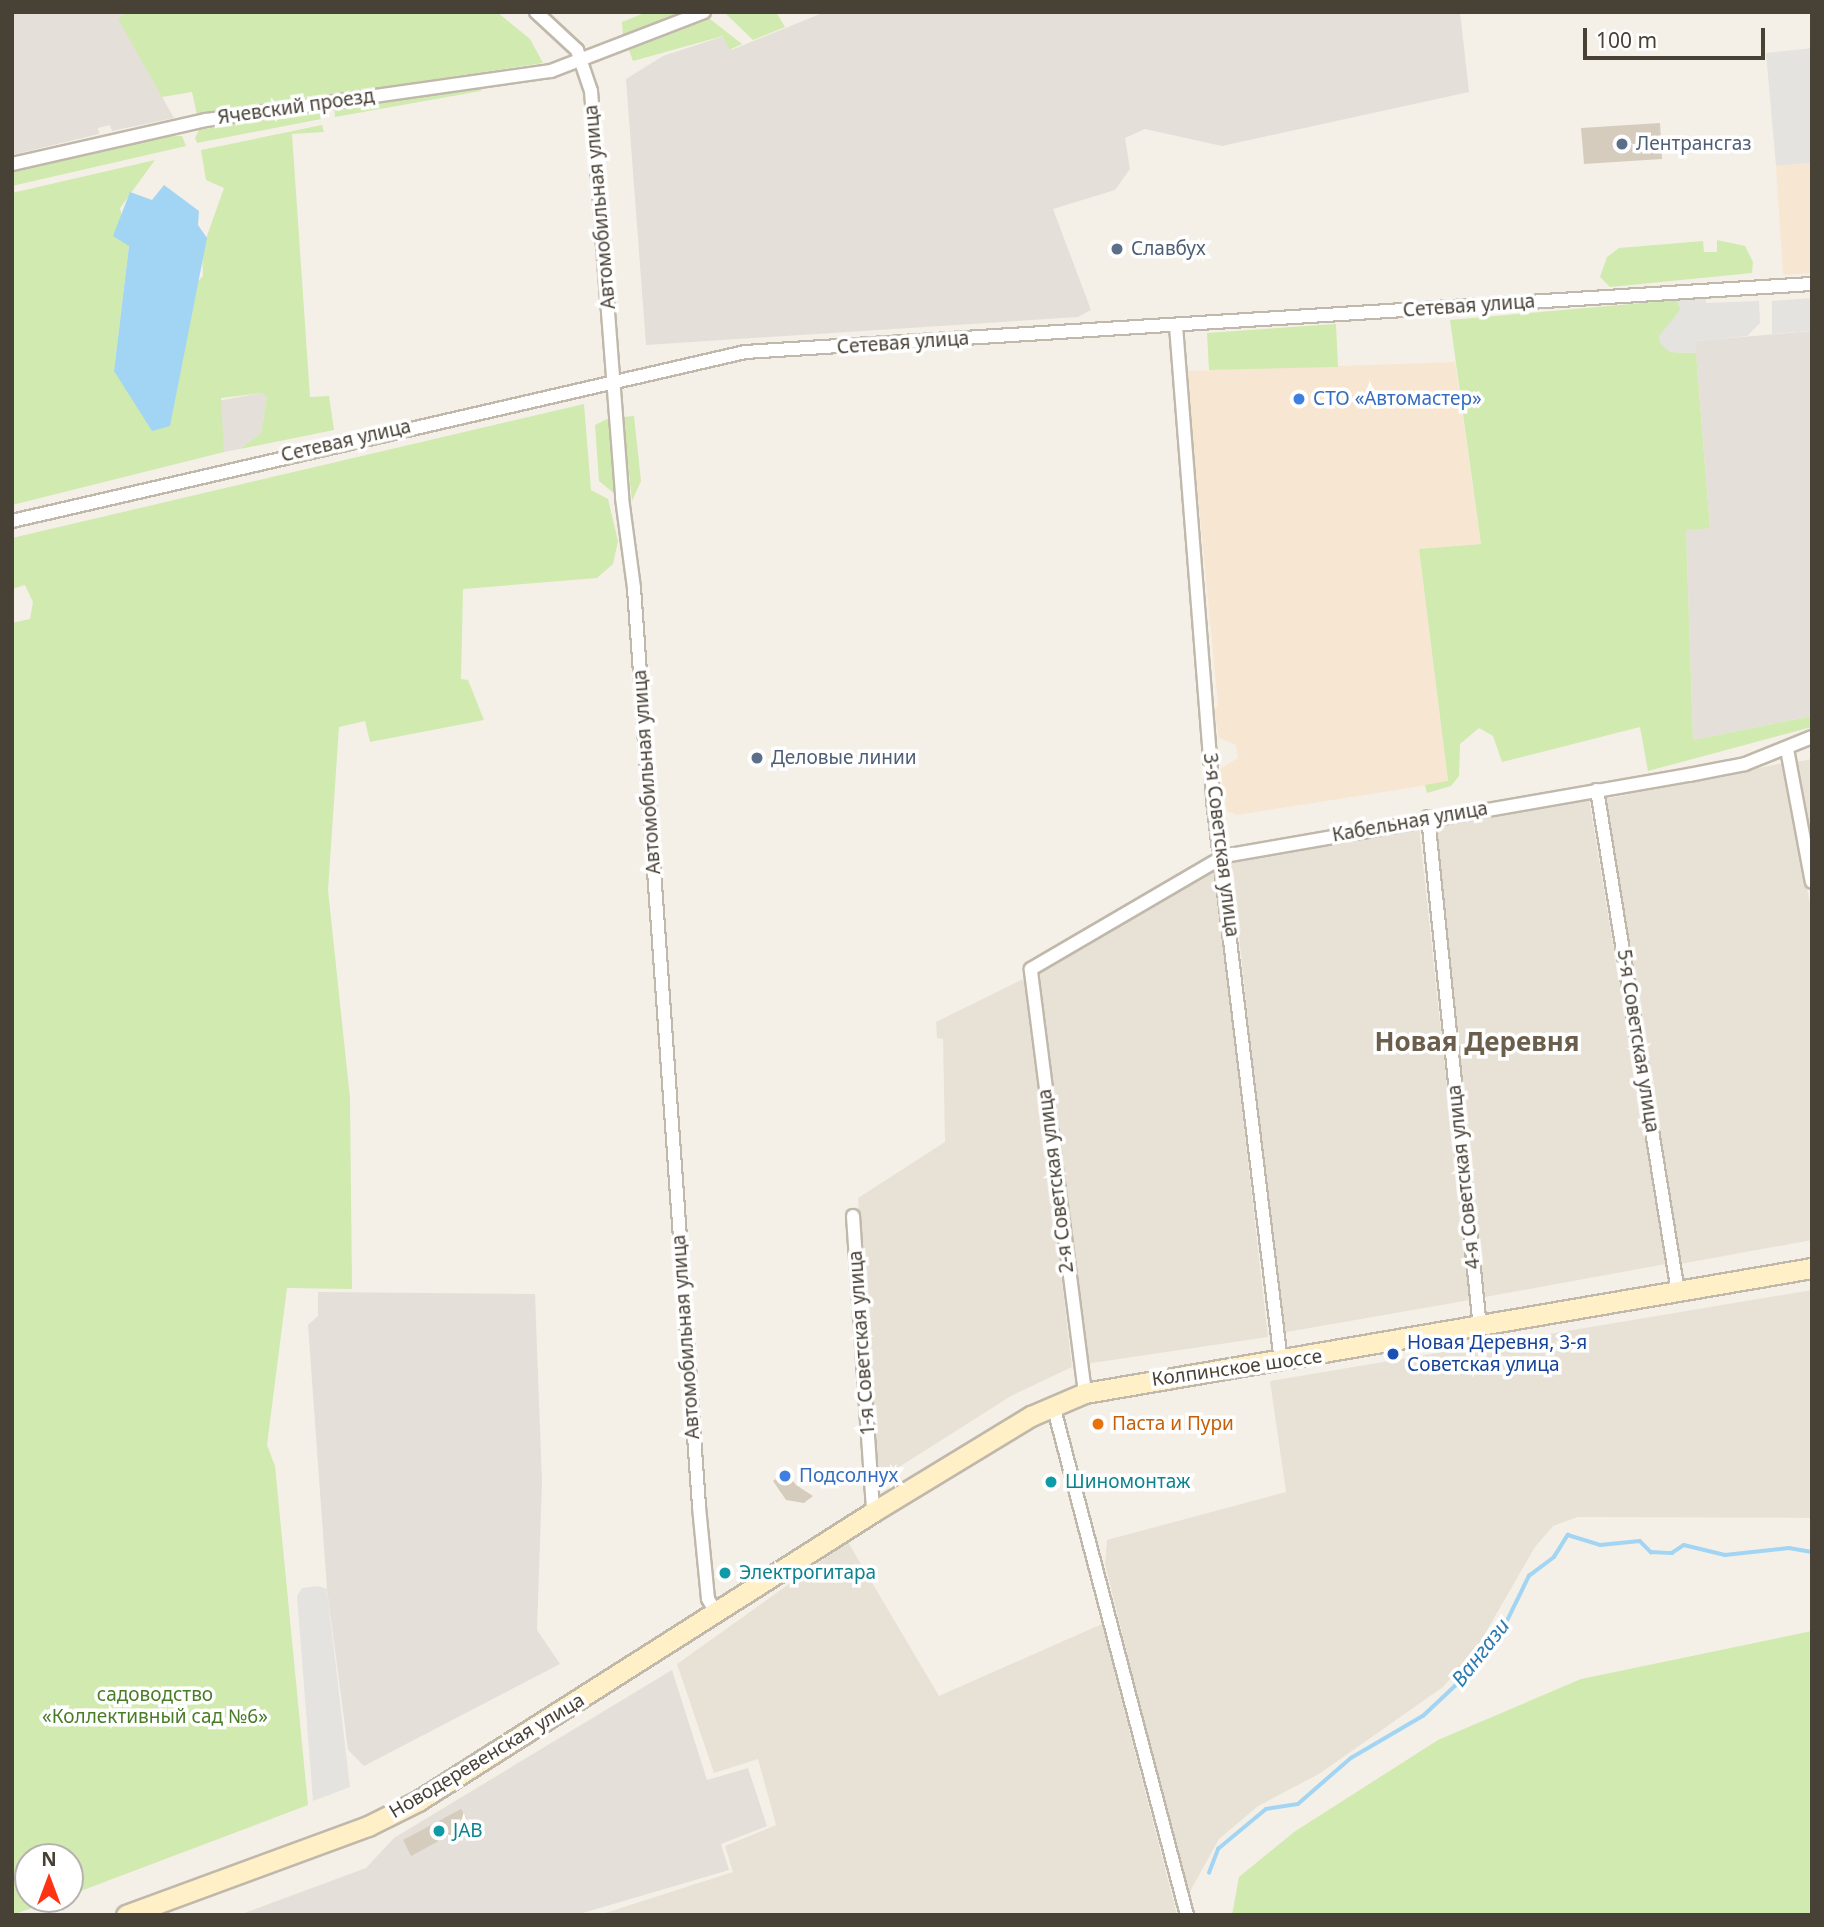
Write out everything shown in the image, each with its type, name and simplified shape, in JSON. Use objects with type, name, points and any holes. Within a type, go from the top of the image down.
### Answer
[{"type":"main road","name":"Колпинское шоссе","points":[[717,1614],[873,1511],[1053,1405],[1085,1393],[1480,1328],[1812,1268]]},
{"type":"main road","name":"Новодеревенская улица","points":[[126,1915],[393,1815],[717,1614]]},
{"type":"street","points":[[536,12],[581,61],[704,12]]},
{"type":"street","name":"Ячевский проезд","points":[[12,164],[206,120],[551,71],[581,61]]},
{"type":"street","name":"Автомобильная улица","points":[[581,61],[591,91],[614,381],[635,588],[699,1507],[708,1600],[717,1614]]},
{"type":"street","name":"Сетевая улица","points":[[12,521],[746,352],[1812,284]]},
{"type":"street","name":"3-я Советская улица","points":[[1176,326],[1213,800],[1224,856],[1281,1362]]},
{"type":"street","name":"Кабельная улица","points":[[1031,969],[1224,856],[1428,817],[1734,766],[1787,749],[1812,737]]},
{"type":"street","points":[[1787,749],[1812,882]]},
{"type":"street","name":"5-я Советская улица","points":[[1597,790],[1678,1292]]},
{"type":"street","name":"4-я Советская улица","points":[[1428,817],[1480,1328]]},
{"type":"street","name":"2-я Советская улица","points":[[1031,969],[1085,1393]]},
{"type":"street","name":"1-я Советская улица","points":[[853,1216],[873,1511]]},
{"type":"street","points":[[1053,1405],[1187,1915]]},
{"type":"shaded area","points":[[12,12],[127,12],[119,20],[174,118],[112,131],[110,125],[98,128],[99,134],[12,155]]},
{"type":"shaded area","points":[[825,12],[1460,12],[1469,92],[1222,146],[1145,129],[1125,138],[1130,169],[1115,190],[1053,209],[1091,310],[1078,317],[646,345],[626,79],[663,56],[724,36],[731,50]]},
{"type":"shaded area","points":[[1812,48],[1812,163],[1776,166],[1766,53]]},
{"type":"shaded area","points":[[1812,163],[1812,273],[1783,275],[1776,166]]},
{"type":"shaded area","points":[[1706,298],[1706,303],[1759,301],[1760,323],[1747,336],[1696,341],[1696,353],[1670,352],[1660,343],[1659,336],[1681,309],[1676,300]]},
{"type":"shaded area","points":[[1812,298],[1812,331],[1772,334],[1772,301]]},
{"type":"shaded area","points":[[1812,331],[1812,716],[1693,740],[1686,530],[1710,527],[1695,341]]},
{"type":"shaded area","points":[[1455,362],[1481,544],[1419,549],[1448,782],[1237,815],[1227,811],[1220,769],[1238,758],[1236,745],[1219,738],[1214,711],[1218,705],[1186,371]]},
{"type":"shaded area","points":[[261,393],[267,397],[261,433],[240,449],[224,452],[217,401]]},
{"type":"shaded area","points":[[1812,759],[1812,848],[1796,762]]},
{"type":"shaded area","points":[[1784,763],[1812,915],[1812,1240],[1680,1264],[1605,799]]},
{"type":"shaded area","points":[[1589,799],[1666,1264],[1485,1297],[1433,823]]},
{"type":"shaded area","points":[[1419,827],[1470,1300],[1281,1333],[1231,861]]},
{"type":"shaded area","points":[[1215,870],[1268,1337],[1085,1364],[1036,974]]},
{"type":"shaded area","points":[[1027,977],[1072,1367],[1011,1396],[877,1481],[858,1198],[945,1142],[943,1039],[937,1038],[936,1022]]},
{"type":"shaded area","points":[[1812,1290],[1812,1518],[1578,1517],[1553,1526],[1535,1547],[1475,1651],[1443,1687],[1319,1774],[1258,1806],[1219,1839],[1187,1897],[1105,1564],[1107,1540],[1286,1492],[1270,1381]]},
{"type":"shaded area","points":[[318,1292],[535,1294],[542,1482],[537,1630],[560,1664],[364,1766],[348,1750],[327,1589],[308,1325],[318,1316]]},
{"type":"shaded area","points":[[848,1542],[939,1696],[1102,1624],[1177,1915],[599,1915],[733,1872],[725,1846],[776,1825],[758,1759],[714,1773],[677,1664]]},
{"type":"shaded area","points":[[318,1586],[327,1589],[350,1787],[313,1801],[297,1596],[302,1588]]},
{"type":"shaded area","points":[[672,1670],[707,1780],[748,1768],[767,1826],[721,1844],[729,1870],[576,1915],[239,1915],[366,1868],[394,1838]]},
{"type":"green space","points":[[127,12],[497,12],[530,39],[543,63],[197,115],[192,92],[162,97],[118,19]]},
{"type":"green space","points":[[647,12],[680,12],[623,36],[622,22]]},
{"type":"green space","points":[[724,12],[776,12],[785,27],[753,40]]},
{"type":"green space","points":[[710,19],[742,44],[729,50],[723,36],[633,61],[629,50]]},
{"type":"green space","points":[[482,89],[481,91],[335,117],[334,108]]},
{"type":"green space","points":[[319,110],[321,119],[197,143],[195,138],[199,130]]},
{"type":"green space","points":[[322,125],[324,132],[292,134],[310,397],[329,396],[334,430],[240,449],[261,433],[267,397],[261,393],[221,398],[224,452],[12,505],[12,193],[155,160],[120,208],[129,245],[114,371],[203,276],[202,250],[224,188],[206,180],[201,150]]},
{"type":"green space","points":[[170,136],[182,136],[186,146],[12,186],[12,171]]},
{"type":"green space","points":[[1717,240],[1745,246],[1753,262],[1752,273],[1610,287],[1600,277],[1607,257],[1619,248],[1703,241],[1704,252],[1717,252]]},
{"type":"green space","points":[[1676,300],[1681,309],[1668,326],[1670,352],[1696,353],[1710,528],[1686,530],[1693,740],[1812,716],[1812,727],[1648,771],[1640,727],[1502,762],[1493,736],[1479,728],[1460,744],[1459,776],[1451,786],[1427,793],[1425,785],[1448,781],[1419,549],[1481,544],[1450,320]]},
{"type":"green space","points":[[1336,324],[1338,367],[1209,370],[1207,333]]},
{"type":"green space","name":"садоводство «Коллективный сад №6»","points":[[584,404],[591,490],[608,499],[618,541],[613,564],[597,578],[463,589],[461,679],[468,680],[484,720],[370,742],[365,721],[339,727],[328,890],[350,1098],[352,1289],[287,1288],[267,1445],[275,1466],[308,1805],[84,1890],[84,1843],[14,1843],[14,1913],[18,1913],[12,1915],[12,623],[30,619],[33,602],[25,585],[12,589],[12,538]]},
{"type":"green space","points":[[634,416],[641,481],[632,501],[623,417]]},
{"type":"green space","points":[[609,418],[615,494],[599,481],[595,425]]},
{"type":"green space","points":[[1812,1631],[1812,1915],[1232,1915],[1239,1877],[1294,1832],[1438,1740],[1581,1679]]},
{"type":"water","points":[[164,185],[199,211],[198,225],[207,238],[170,426],[152,431],[114,371],[129,246],[113,236],[130,192],[152,200]]},
{"type":"building","name":"Лентрансгаз","points":[[1660,123],[1662,159],[1584,164],[1581,128]]},
{"type":"building","points":[[786,1472],[796,1485],[813,1496],[804,1503],[786,1500],[773,1481]]},
{"type":"building","name":"JAB","points":[[461,1809],[470,1824],[411,1856],[403,1840]]},
{"type":"waterway","name":"Вангази","points":[[1209,1873],[1218,1849],[1266,1809],[1298,1804],[1351,1758],[1423,1716],[1455,1686],[1504,1627],[1529,1576],[1554,1557],[1568,1535],[1600,1545],[1640,1541],[1651,1552],[1672,1553],[1684,1545],[1725,1555],[1789,1548],[1812,1552]]},
{"type":"place","name":"Лентрансгаз","points":[[1622,144]]},
{"type":"place","name":"Славбух","points":[[1117,249]]},
{"type":"place","name":"СТО «Автомастер»","points":[[1299,399]]},
{"type":"place","name":"Деловые линии","points":[[757,758]]},
{"type":"place","name":"Новая Деревня, 3-я Советская улица","points":[[1393,1354]]},
{"type":"place","name":"Паста и Пури","points":[[1098,1424]]},
{"type":"place","name":"Подсолнух","points":[[785,1476]]},
{"type":"place","name":"Шиномонтаж","points":[[1051,1482]]},
{"type":"place","name":"Электрогитара","points":[[725,1573]]},
{"type":"place","name":"JAB","points":[[439,1831]]},
{"type":"district","name":"Новая Деревня","points":[[1477,1042]]}]
